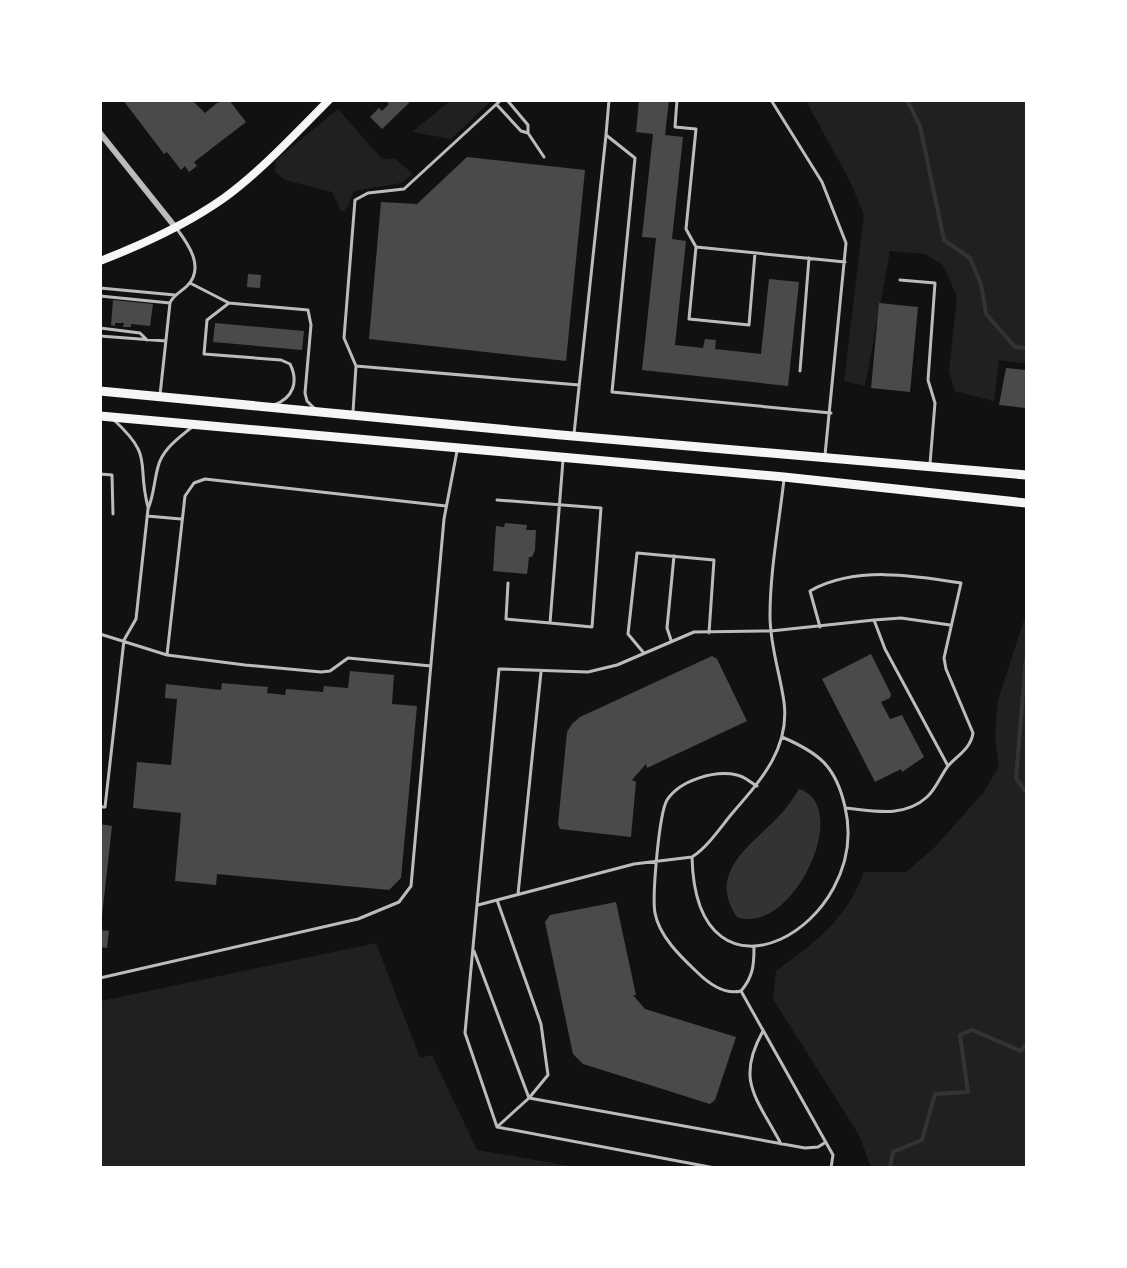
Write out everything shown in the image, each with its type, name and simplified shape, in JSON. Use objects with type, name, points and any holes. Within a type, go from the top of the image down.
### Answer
[{"type":"main road","points":[[100,261],[176,228],[238,187],[329,100]]},
{"type":"main road","points":[[100,391],[574,436],[1026,475]]},
{"type":"main road","points":[[100,416],[784,477],[1026,504]]},
{"type":"street","points":[[100,133],[176,228]]},
{"type":"lane","points":[[353,414],[356,366],[344,338],[356,200],[368,193],[404,189],[501,100]]},
{"type":"lane","points":[[507,100],[528,125],[528,133],[544,157]]},
{"type":"lane","points":[[574,436],[609,100]]},
{"type":"lane","points":[[677,100],[675,127],[696,129],[686,230],[696,247],[689,319],[749,325],[755,253]]},
{"type":"lane","points":[[771,100],[822,182],[846,243],[825,456]]},
{"type":"lane","points":[[497,104],[521,131],[528,133]]},
{"type":"lane","points":[[606,135],[635,158],[612,392],[831,413]]},
{"type":"lane","points":[[160,395],[170,303],[175,295],[190,283],[195,258],[176,228]]},
{"type":"lane","points":[[696,247],[845,262]]},
{"type":"lane","points":[[800,370],[809,258]]},
{"type":"lane","points":[[900,280],[935,283],[928,380],[935,403],[930,466]]},
{"type":"lane","points":[[190,283],[228,303],[309,312],[311,325],[305,393],[309,404],[319,411]]},
{"type":"lane","points":[[100,288],[175,295]]},
{"type":"lane","points":[[100,296],[170,303]]},
{"type":"lane","points":[[228,303],[207,321],[204,354],[281,360],[290,364],[294,378],[291,395],[269,406]]},
{"type":"lane","points":[[100,328],[140,333],[147,340]]},
{"type":"lane","points":[[100,336],[166,341]]},
{"type":"lane","points":[[356,366],[579,385]]},
{"type":"lane","points":[[112,418],[131,435],[142,453],[148,509]]},
{"type":"lane","points":[[100,807],[105,807],[124,640],[136,619],[148,509],[158,465],[165,451],[193,426]]},
{"type":"lane","points":[[100,978],[358,919],[399,902],[411,886],[446,506],[458,449]]},
{"type":"lane","points":[[550,623],[563,459]]},
{"type":"lane","points":[[100,474],[112,475],[113,514]]},
{"type":"lane","points":[[478,905],[657,860],[692,857],[704,850],[716,832],[757,786],[773,763],[785,726],[784,703],[770,613],[784,477]]},
{"type":"lane","points":[[167,655],[181,519],[185,496],[194,483],[205,479],[446,506]]},
{"type":"lane","points":[[497,500],[601,508],[592,627],[506,619],[508,583]]},
{"type":"lane","points":[[147,516],[181,519]]},
{"type":"lane","points":[[643,652],[628,634],[638,553],[714,560],[709,633]]},
{"type":"lane","points":[[671,640],[667,628],[674,556]]},
{"type":"lane","points":[[820,627],[810,591],[820,585],[873,575],[917,576],[961,583],[944,658],[946,669],[973,733],[972,742],[948,766],[927,796],[911,807],[886,812],[846,808]]},
{"type":"lane","points":[[496,1127],[465,1033],[499,669],[588,672],[617,665],[694,632],[771,631],[901,618],[951,625]]},
{"type":"lane","points":[[874,620],[885,649],[948,766]]},
{"type":"lane","points":[[100,634],[167,655],[321,672],[330,671],[348,658],[430,666]]},
{"type":"lane","points":[[518,894],[541,671]]},
{"type":"lane","points":[[692,857],[695,890],[705,917],[721,936],[737,946],[754,948],[777,941],[800,928],[832,892],[842,872],[849,834],[846,808],[839,785],[822,759],[810,748],[782,737]]},
{"type":"lane","points":[[741,990],[723,990],[704,979],[682,958],[663,933],[655,914],[657,860],[666,802],[678,789],[691,781],[719,775],[738,775],[757,786]]},
{"type":"lane","points":[[496,1127],[529,1098],[548,1075],[541,1024],[497,900]]},
{"type":"lane","points":[[741,990],[752,975],[754,948]]},
{"type":"lane","points":[[473,950],[529,1098]]},
{"type":"lane","points":[[741,990],[834,1155],[831,1167]]},
{"type":"lane","points":[[764,1031],[751,1052],[749,1080],[781,1144]]},
{"type":"lane","points":[[529,1098],[805,1148],[818,1147],[826,1142]]},
{"type":"lane","points":[[496,1127],[715,1167]]},
{"type":"shaded area","points":[[450,101],[491,101],[451,139],[412,132]]},
{"type":"shaded area","points":[[806,101],[1026,101],[1026,364],[999,360],[994,401],[955,391],[949,371],[957,297],[943,265],[925,254],[890,251],[865,386],[844,381],[864,215],[850,181]]},
{"type":"shaded area","points":[[338,109],[382,159],[395,159],[413,174],[401,183],[354,191],[345,212],[340,209],[332,192],[285,180],[275,172],[276,160]]},
{"type":"shaded area","points":[[1026,614],[1026,1167],[871,1167],[859,1135],[773,999],[776,971],[817,940],[839,917],[857,889],[864,872],[906,872],[933,849],[984,792],[999,766],[995,735],[998,700]]},
{"type":"shaded area","points":[[799,789],[814,800],[820,819],[818,842],[809,867],[795,890],[778,908],[758,918],[737,917],[729,901],[727,886],[730,873],[736,861],[782,813]]},
{"type":"shaded area","points":[[376,943],[420,1058],[432,1055],[477,1150],[576,1167],[101,1167],[101,1001]]},
{"type":"building","points":[[123,100],[192,100],[205,113],[217,103],[229,100],[246,122],[194,162],[197,166],[189,172],[185,166],[181,170],[167,152],[164,154]]},
{"type":"building","points":[[385,100],[412,100],[382,129],[370,117],[379,108],[382,111],[389,104]]},
{"type":"building","points":[[639,100],[669,100],[665,135],[683,137],[672,239],[686,241],[675,345],[703,348],[705,339],[716,340],[715,349],[761,354],[769,279],[799,282],[788,386],[642,370],[656,238],[642,237],[653,134],[636,132]]},
{"type":"building","points":[[467,157],[585,170],[566,361],[369,339],[381,202],[417,204]]},
{"type":"building","points":[[248,274],[261,275],[260,288],[247,287]]},
{"type":"building","points":[[113,300],[153,304],[150,326],[131,324],[131,327],[123,327],[124,323],[111,325]]},
{"type":"building","points":[[879,303],[918,307],[910,392],[871,388]]},
{"type":"building","points":[[215,323],[304,331],[302,350],[213,342]]},
{"type":"building","points":[[1006,368],[1026,370],[1026,408],[999,405]]},
{"type":"building","points":[[505,523],[527,525],[526,530],[536,530],[535,550],[532,557],[529,557],[527,574],[493,571],[496,526],[504,527]]},
{"type":"building","points":[[871,654],[891,694],[890,698],[881,702],[890,719],[902,715],[924,757],[902,772],[901,769],[875,782],[822,679]]},
{"type":"building","points":[[712,656],[717,659],[747,721],[647,768],[646,764],[632,780],[636,782],[631,837],[560,829],[558,824],[567,732],[572,724],[580,717]]},
{"type":"building","points":[[350,671],[394,675],[392,704],[417,706],[401,878],[389,890],[217,874],[216,885],[175,881],[181,813],[133,808],[137,762],[171,765],[177,699],[165,698],[166,684],[221,690],[222,683],[268,687],[267,693],[285,695],[286,689],[323,692],[324,686],[348,688]]},
{"type":"building","points":[[100,824],[112,826],[102,916],[100,916]]},
{"type":"building","points":[[616,902],[636,995],[633,995],[645,1009],[736,1037],[715,1100],[710,1104],[583,1064],[573,1054],[545,922],[550,915]]},
{"type":"building","points":[[100,930],[109,931],[107,948],[100,947]]},
{"type":"waterway","points":[[907,100],[920,126],[944,240],[970,258],[981,284],[986,314],[1015,347],[1026,348]]},
{"type":"waterway","points":[[1026,659],[1016,778],[1026,792]]},
{"type":"waterway","points":[[890,1168],[893,1152],[922,1140],[935,1094],[968,1092],[960,1035],[972,1030],[1021,1051],[1026,1044]]}]
